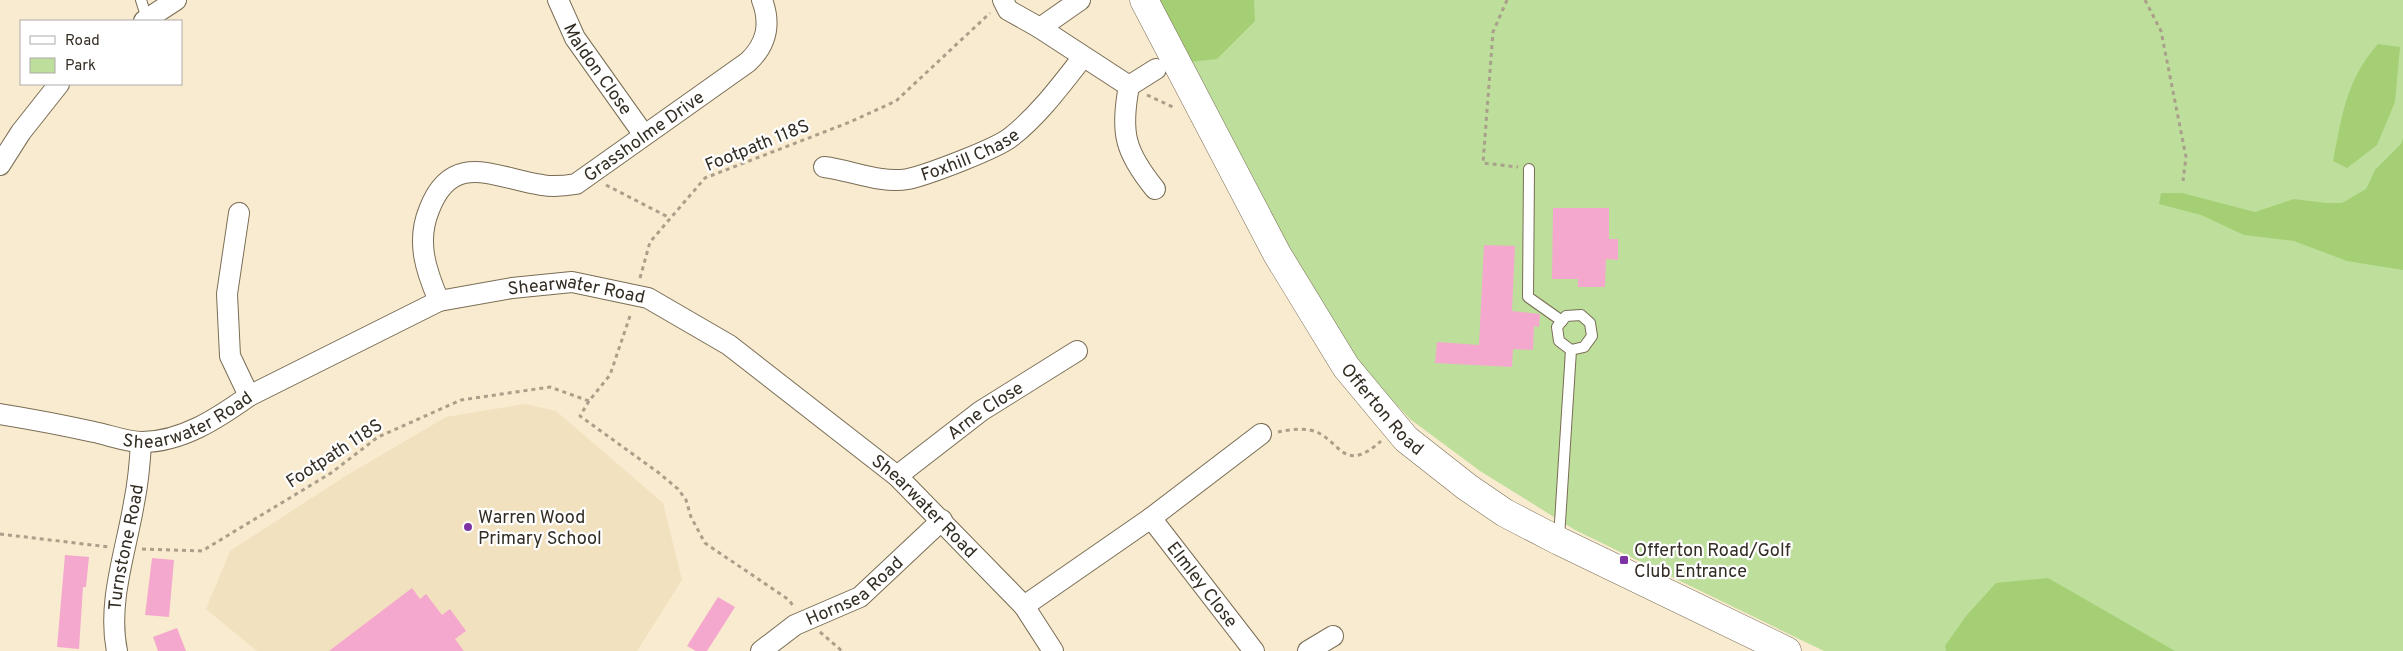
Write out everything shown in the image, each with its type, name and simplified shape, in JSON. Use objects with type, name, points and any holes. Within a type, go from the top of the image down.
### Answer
[{"type":"main road","name":"Offerton Road","points":[[1144,0],[1276,254],[1341,359],[1406,439],[1467,487],[1505,512],[1558,541],[1787,651]]},
{"type":"street","points":[[146,20],[176,0]]},
{"type":"street","name":"Maldon Close","points":[[558,0],[575,38],[644,135]]},
{"type":"street","name":"Grassholme Drive","points":[[439,301],[427,274],[422,244],[425,219],[434,197],[444,184],[459,173],[477,171],[542,186],[561,187],[576,184],[757,54],[763,44],[768,23],[762,0]]},
{"type":"street","points":[[1003,0],[1008,10],[1040,28],[1128,86]]},
{"type":"street","points":[[1040,28],[1080,0]]},
{"type":"street","name":"Foxhill Chase","points":[[824,168],[843,169],[878,178],[907,179],[957,162],[1010,138],[1042,106],[1083,57]]},
{"type":"street","points":[[1155,189],[1138,168],[1126,141],[1124,112],[1128,86],[1156,69]]},
{"type":"street","points":[[0,165],[21,132],[58,85]]},
{"type":"street","points":[[238,213],[226,294],[230,356],[249,396]]},
{"type":"street","name":"Shearwater Road","points":[[0,414],[141,442],[189,432],[220,416],[249,396],[439,301],[512,288],[572,282],[648,298],[729,345],[897,476],[1024,606],[1053,651]]},
{"type":"street","name":"Arne Close","points":[[897,476],[981,411],[1077,351]]},
{"type":"street","points":[[1024,606],[1151,518],[1261,434]]},
{"type":"street","name":"Turnstone Road","points":[[118,651],[114,636],[114,619],[125,549],[135,502],[141,442]]},
{"type":"street","name":"Elmley Close","points":[[1151,518],[1254,651]]},
{"type":"street","name":"Hornsea Road","points":[[761,651],[795,625],[860,597],[942,520]]},
{"type":"street","points":[[1308,651],[1333,636]]},
{"type":"lane","points":[[141,0],[146,20]]},
{"type":"lane","points":[[1528,169],[1528,297],[1562,321]]},
{"type":"lane","points":[[1581,315],[1590,323],[1592,336],[1584,347],[1571,350],[1559,341],[1557,327],[1566,316],[1581,315]]},
{"type":"lane","points":[[1558,541],[1571,350]]},
{"type":"path","name":"Footpath 118S","points":[[0,534],[125,549],[202,551],[331,473],[378,438],[461,400],[550,386],[588,401],[610,375],[636,296],[650,242],[705,178],[850,122],[896,100],[1003,0]]},
{"type":"path","points":[[1507,0],[1493,32],[1483,163],[1528,169]]},
{"type":"path","points":[[2145,0],[2162,31],[2186,157],[2183,181]]},
{"type":"path","points":[[1128,86],[1208,123]]},
{"type":"path","points":[[589,176],[670,218]]},
{"type":"path","points":[[588,401],[580,416],[659,472],[678,489],[686,500],[691,517],[706,542],[789,600],[806,621],[842,651]]},
{"type":"path","points":[[1261,434],[1310,430],[1324,436],[1334,447],[1346,454],[1360,455],[1373,448],[1396,427]]},
{"type":"shaded area","name":"Warren Wood Primary School","points":[[525,404],[556,411],[663,503],[682,580],[637,651],[257,651],[206,609],[230,551],[344,477],[446,417]]},
{"type":"green space","points":[[1157,0],[2403,0],[2403,651],[1824,651],[1575,530],[1480,471],[1410,419],[1352,358],[1234,151]]},
{"type":"green space","points":[[1157,0],[1254,0],[1255,21],[1217,59],[1189,62]]},
{"type":"green space","points":[[2378,44],[2400,47],[2395,102],[2377,145],[2347,168],[2333,161],[2343,114],[2352,85],[2359,71]]},
{"type":"green space","points":[[2403,138],[2403,270],[2347,261],[2294,241],[2244,235],[2201,215],[2159,204],[2161,193],[2182,193],[2255,212],[2294,199],[2342,203],[2366,189],[2375,170],[2401,144]]},
{"type":"green space","points":[[2048,578],[2175,651],[1946,651],[1945,646],[1966,616],[1996,583]]},
{"type":"building","points":[[1553,208],[1609,208],[1609,239],[1618,239],[1618,260],[1606,259],[1605,287],[1578,287],[1578,279],[1552,279]]},
{"type":"building","points":[[1484,245],[1515,246],[1512,311],[1540,314],[1539,327],[1534,326],[1533,350],[1513,349],[1512,367],[1435,363],[1437,342],[1479,345]]},
{"type":"building","points":[[65,555],[89,557],[86,587],[83,587],[79,649],[57,647]]},
{"type":"building","points":[[152,558],[174,560],[169,617],[145,615]]},
{"type":"building","points":[[412,588],[420,599],[426,594],[442,615],[450,609],[466,631],[455,639],[464,651],[329,651]]},
{"type":"building","points":[[718,597],[735,607],[707,651],[696,651],[687,646]]},
{"type":"building","points":[[177,628],[186,651],[158,651],[153,637]]},
{"type":"place","name":"Warren Wood Primary School","points":[[468,527]]},
{"type":"place","name":"Offerton Road/Golf Club Entrance","points":[[1624,560]]}]
